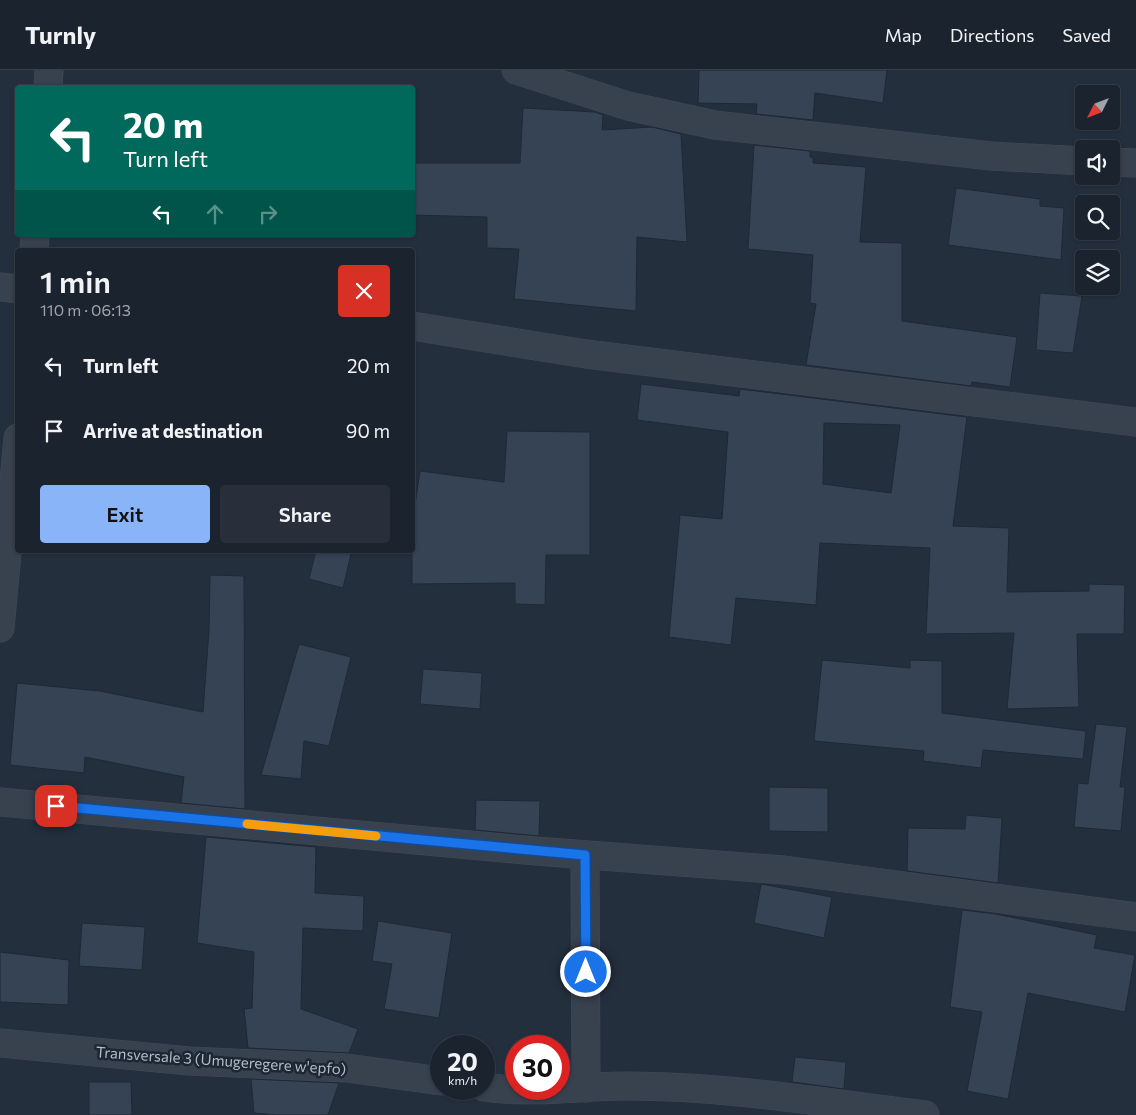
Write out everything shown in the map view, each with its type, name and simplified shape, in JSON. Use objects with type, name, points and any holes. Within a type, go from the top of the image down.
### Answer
[{"type":"street","points":[[48,85],[49,70]]},
{"type":"street","points":[[516,70],[628,106],[715,125],[991,156],[1075,160]]},
{"type":"street","points":[[1120,162],[1136,163]]},
{"type":"street","points":[[0,287],[15,289]]},
{"type":"street","points":[[415,326],[586,354],[1136,422]]},
{"type":"street","points":[[0,628],[15,470]]},
{"type":"street","points":[[0,802],[585,855],[784,870],[1136,917]]},
{"type":"street","points":[[585,855],[586,1088]]},
{"type":"street","name":"Transversale 3 (Umugeregere w'epfo)","points":[[0,1043],[189,1061],[347,1068],[430,1079]]},
{"type":"street","points":[[495,1089],[627,1086],[740,1092],[925,1115]]},
{"type":"building","points":[[699,70],[887,70],[883,103],[815,93],[813,120],[756,114],[757,104],[698,103]]},
{"type":"building","points":[[523,108],[595,112],[603,115],[602,130],[652,127],[681,134],[687,242],[637,237],[636,311],[514,299],[519,249],[487,248],[487,217],[415,215],[415,163],[520,163]]},
{"type":"building","points":[[754,145],[810,151],[813,163],[866,167],[860,242],[902,243],[902,321],[1017,337],[1010,387],[972,382],[971,386],[806,365],[816,304],[810,303],[813,255],[748,249]]},
{"type":"building","points":[[956,188],[1040,199],[1040,206],[1064,208],[1061,260],[948,245]]},
{"type":"building","points":[[1040,293],[1082,296],[1073,353],[1036,350]]},
{"type":"building","points":[[641,384],[739,396],[740,389],[967,417],[953,526],[1009,528],[1007,592],[1089,591],[1089,584],[1125,585],[1124,634],[1077,634],[1079,707],[1007,709],[1014,633],[926,634],[930,548],[820,543],[816,605],[736,598],[731,645],[669,637],[680,515],[722,519],[728,432],[637,420]],"holes":[[[824,423],[900,425],[891,493],[823,484]]]},
{"type":"building","points":[[507,431],[590,432],[590,555],[546,555],[545,605],[515,604],[515,583],[412,584],[412,553],[415,553],[415,504],[420,471],[504,482]]},
{"type":"building","points":[[315,553],[351,553],[343,588],[309,579]]},
{"type":"building","points":[[210,575],[244,576],[245,809],[181,803],[184,777],[85,757],[84,773],[10,765],[17,683],[100,691],[203,712],[209,630]]},
{"type":"building","points":[[299,644],[351,657],[329,746],[304,741],[301,779],[261,775]]},
{"type":"building","points":[[822,660],[910,668],[910,660],[942,661],[942,713],[1086,731],[1083,759],[983,750],[981,768],[923,761],[924,751],[814,741]]},
{"type":"building","points":[[423,669],[482,673],[480,709],[420,704]]},
{"type":"building","points":[[1096,724],[1127,727],[1120,787],[1125,787],[1121,831],[1074,827],[1078,783],[1088,784]]},
{"type":"building","points":[[769,787],[828,788],[828,832],[769,831]]},
{"type":"building","points":[[476,800],[540,801],[539,836],[475,830]]},
{"type":"building","points":[[966,815],[1002,818],[998,883],[907,871],[908,828],[965,829]]},
{"type":"building","points":[[206,837],[316,847],[315,893],[364,896],[363,931],[303,928],[301,1009],[358,1029],[349,1053],[248,1048],[244,1009],[252,1008],[254,952],[197,943]]},
{"type":"building","points":[[761,884],[832,897],[824,938],[754,923]]},
{"type":"building","points":[[962,910],[996,914],[1097,935],[1094,948],[1135,955],[1125,1012],[1028,993],[1008,1099],[967,1091],[982,1012],[950,1007]]},
{"type":"building","points":[[378,921],[452,933],[439,1018],[384,1009],[392,964],[372,961]]},
{"type":"building","points":[[82,923],[145,927],[142,970],[79,966]]},
{"type":"building","points":[[0,952],[69,960],[68,1005],[0,1002]]},
{"type":"building","points":[[795,1057],[846,1062],[844,1089],[792,1082]]},
{"type":"building","points":[[251,1079],[339,1083],[328,1115],[276,1115],[254,1113]]},
{"type":"building","points":[[89,1082],[131,1082],[132,1115],[89,1115]]},
{"type":"slow traffic","points":[[247,824],[376,836]]},
{"type":"route","points":[[56,806],[585,855],[586,972]]}]
